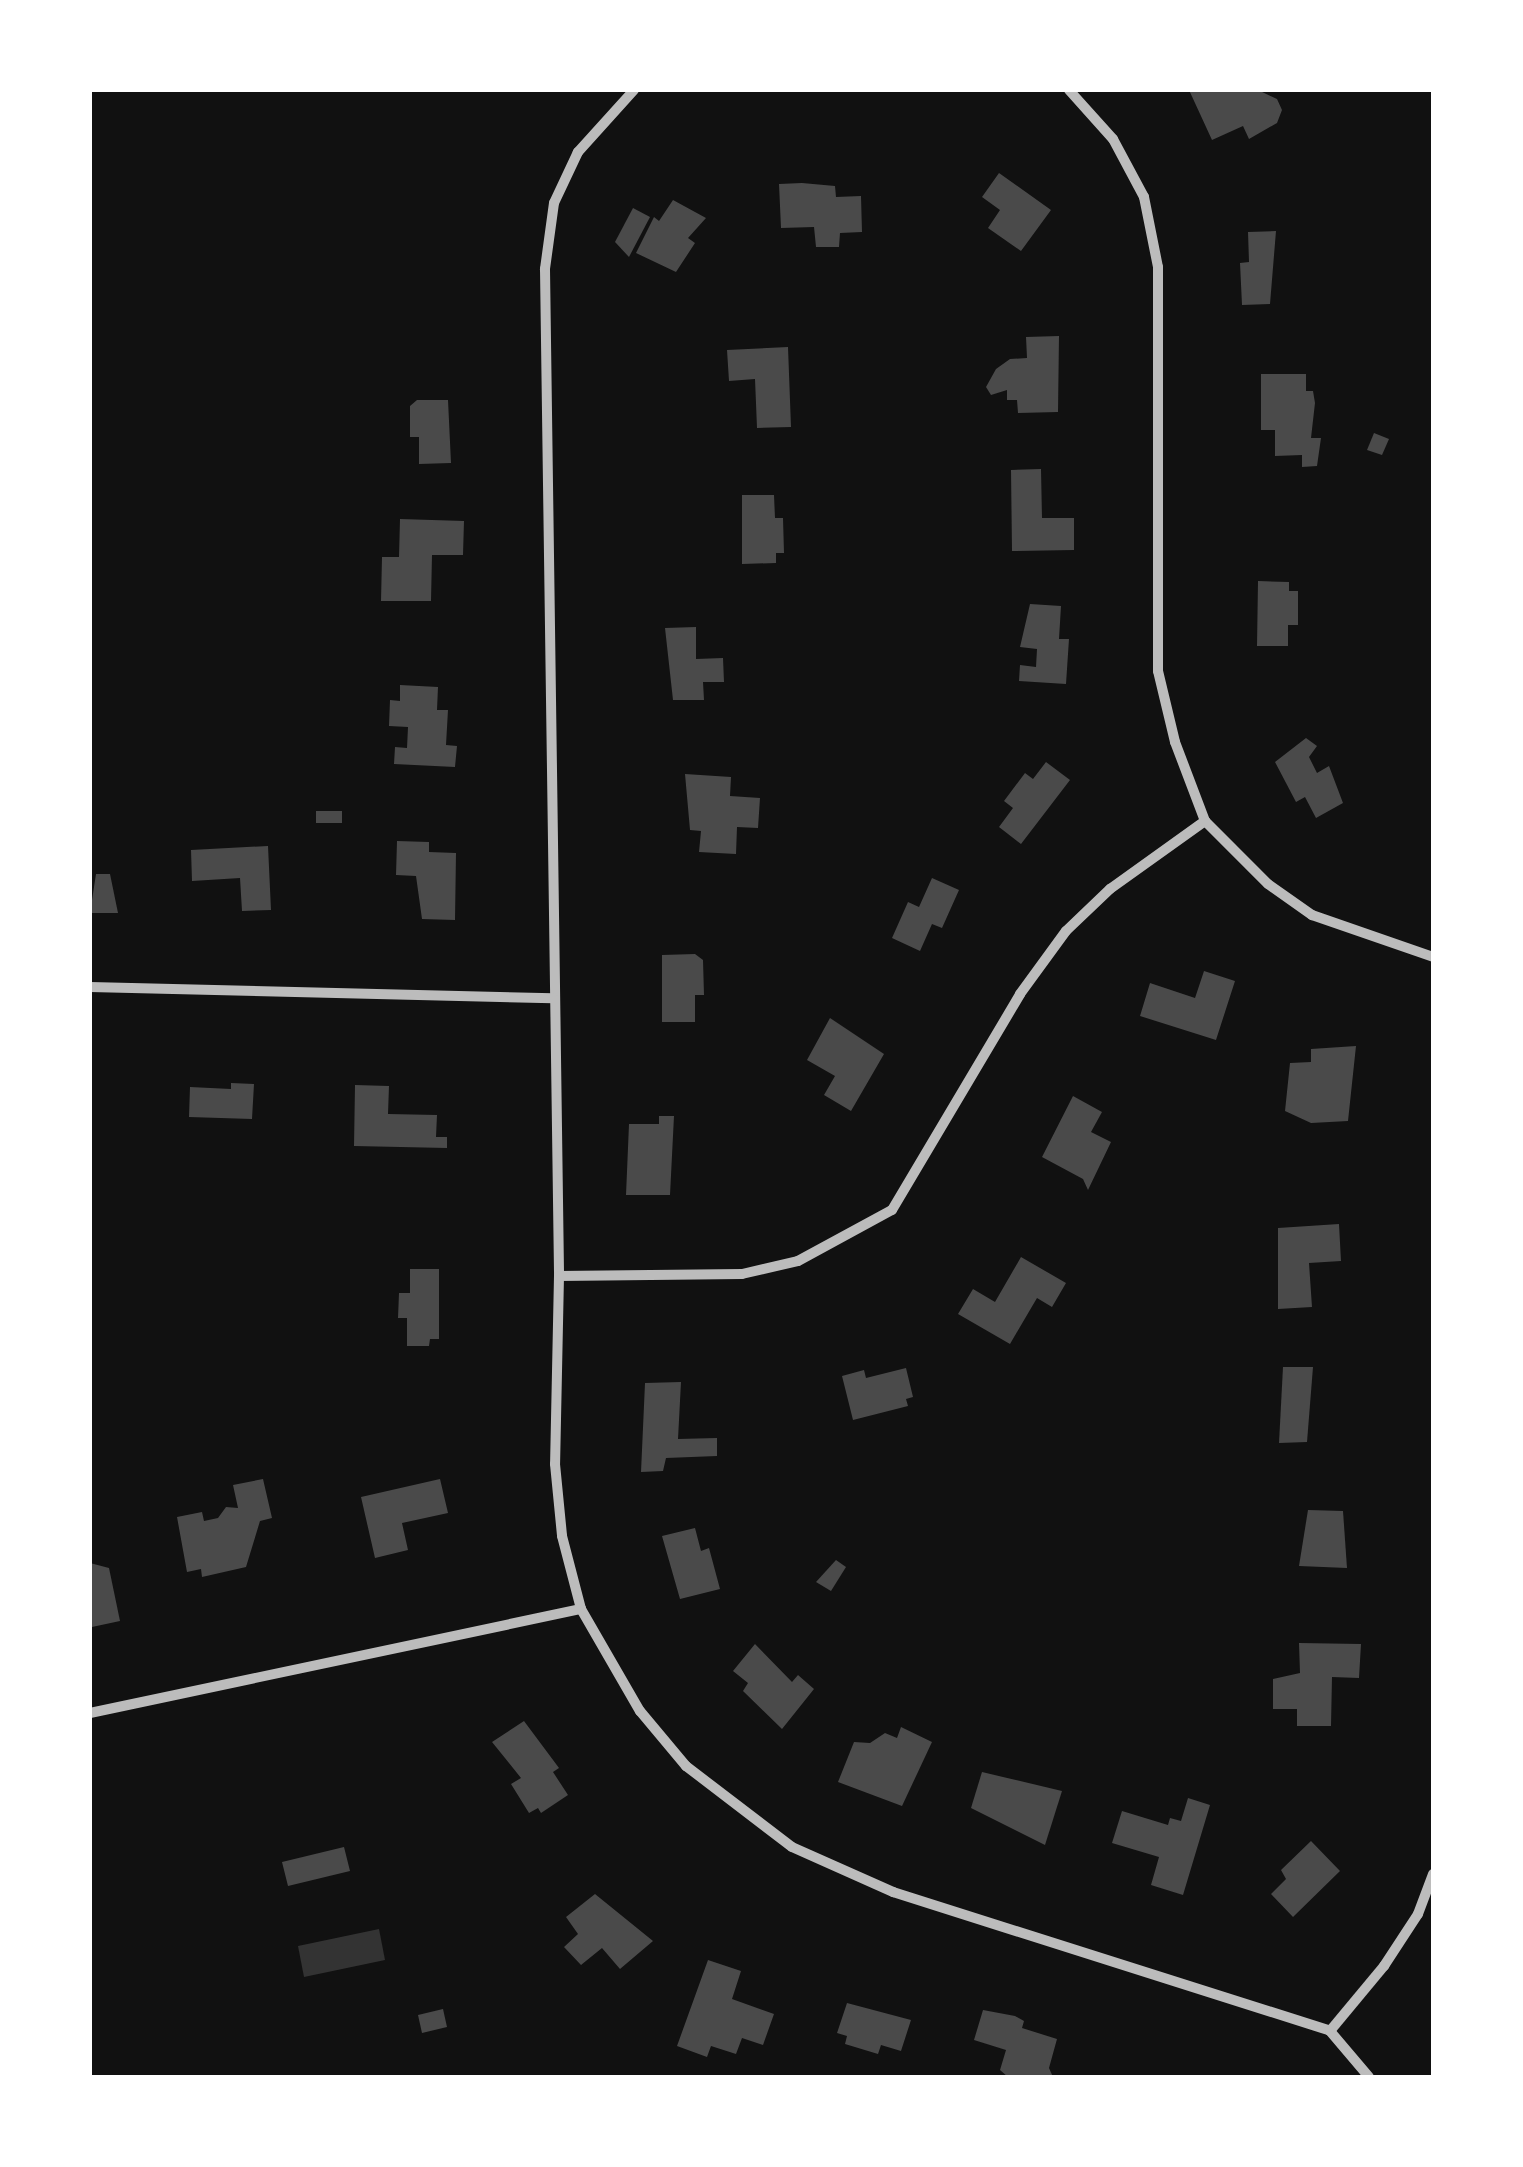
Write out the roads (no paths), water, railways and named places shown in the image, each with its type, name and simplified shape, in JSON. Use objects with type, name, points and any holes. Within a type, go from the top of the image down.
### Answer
[{"type":"street","points":[[634,90],[578,152],[554,203],[544,268],[559,1276],[555,1464],[562,1536],[581,1609],[640,1710],[686,1766],[792,1848],[893,1892],[1330,2031],[1370,2077]]},
{"type":"street","points":[[1069,90],[1113,139],[1144,196],[1158,267],[1158,670],[1175,742],[1205,821],[1268,884],[1312,915],[1433,957]]},
{"type":"street","points":[[559,1276],[742,1274],[798,1262],[892,1210],[1020,994],[1066,931],[1110,888],[1205,821]]},
{"type":"street","points":[[90,987],[553,998]]},
{"type":"street","points":[[90,1713],[581,1609]]},
{"type":"street","points":[[1330,2031],[1384,1966],[1418,1914],[1433,1874]]}]
